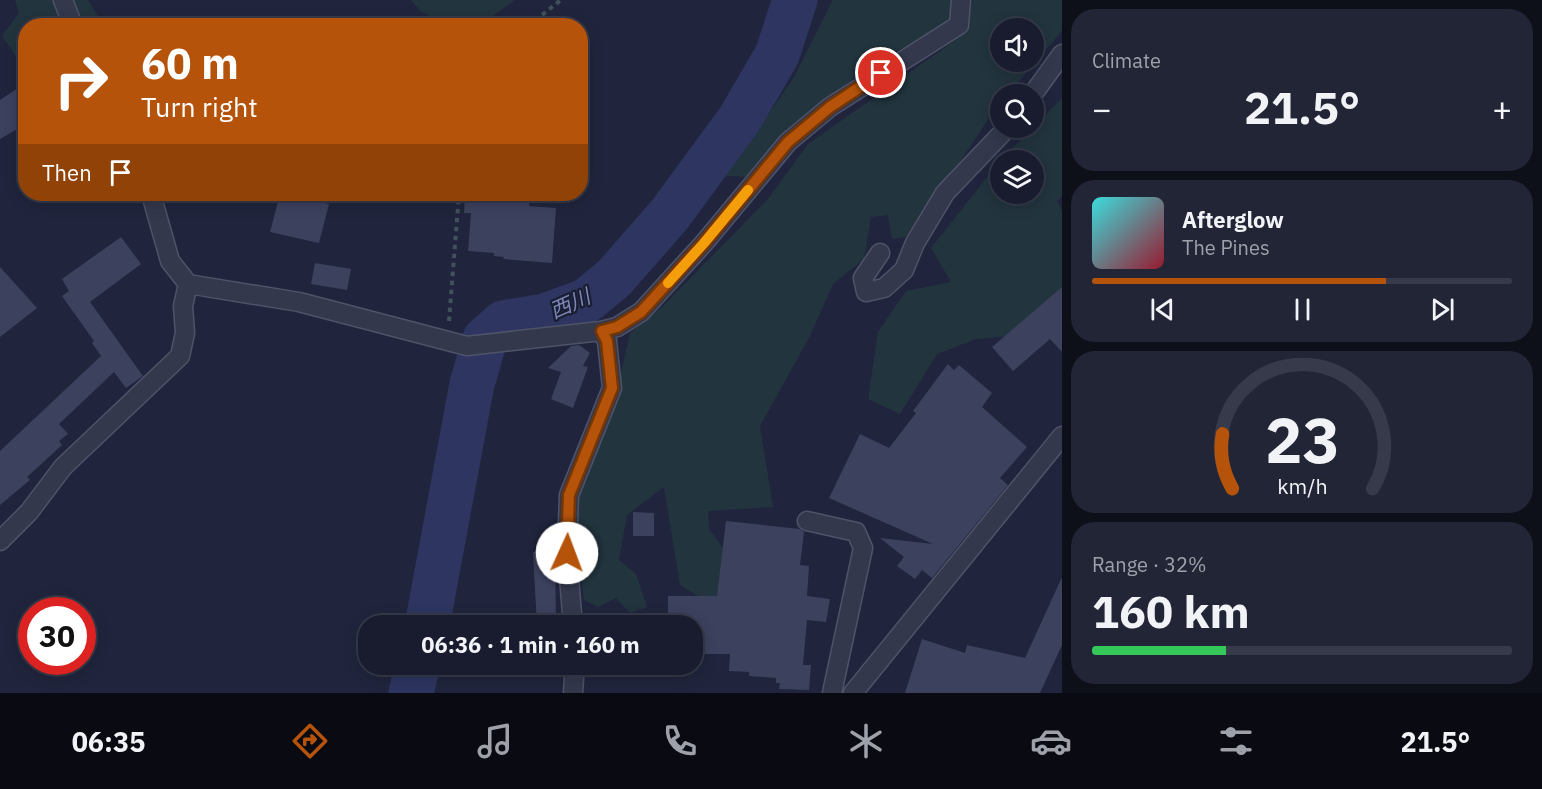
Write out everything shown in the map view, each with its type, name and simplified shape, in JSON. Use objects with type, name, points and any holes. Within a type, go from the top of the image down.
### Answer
[{"type":"street","points":[[63,0],[70,18]]},
{"type":"street","points":[[153,201],[170,261],[188,284],[299,302],[467,346],[602,331],[617,327],[641,312],[704,243],[788,142],[830,107],[959,25],[962,0]]},
{"type":"street","points":[[1040,84],[1062,54]]},
{"type":"street","points":[[880,253],[864,278],[866,292],[884,288],[904,270],[915,243],[945,194],[998,138]]},
{"type":"street","points":[[0,541],[29,512],[63,467],[180,356],[185,333],[183,306],[188,284]]},
{"type":"street","points":[[572,615],[567,553],[569,495],[612,388],[607,341],[602,331]]},
{"type":"street","points":[[853,693],[1062,436]]},
{"type":"street","points":[[807,520],[856,532],[863,548],[832,693]]},
{"type":"street","points":[[573,693],[574,675]]},
{"type":"path","points":[[538,18],[561,0]]},
{"type":"path","points":[[447,341],[458,201]]},
{"type":"shaded area","points":[[15,0],[88,0],[100,18],[18,18],[18,59],[2,36],[19,13]]},
{"type":"shaded area","points":[[411,0],[515,0],[490,18],[434,18],[420,11]]},
{"type":"shaded area","points":[[833,0],[952,0],[949,22],[868,68],[802,117],[753,177],[726,176],[794,77]]},
{"type":"shaded area","points":[[973,0],[1062,0],[1062,31],[1044,52],[1044,18],[990,18],[990,72],[1027,72],[1017,84],[990,84],[990,117],[911,236],[892,239],[888,215],[871,217],[864,259],[833,284],[810,336],[760,426],[773,507],[708,511],[709,529],[723,548],[729,599],[710,603],[680,585],[664,487],[627,515],[619,560],[636,574],[647,607],[630,613],[616,598],[598,607],[584,600],[575,522],[581,481],[618,387],[630,333],[664,305],[767,200],[808,144],[960,37]]},
{"type":"shaded area","points":[[1062,98],[1062,197],[1057,201],[1062,211],[1062,290],[1032,334],[976,339],[937,354],[900,414],[868,399],[878,332],[906,291],[951,282],[931,248],[990,174],[990,204],[1044,204],[1044,150],[1011,150],[1023,138],[1044,138],[1044,116]]},
{"type":"building","points":[[18,88],[18,129],[0,139],[0,100]]},
{"type":"building","points":[[278,201],[314,201],[329,204],[319,243],[270,232]]},
{"type":"building","points":[[465,201],[530,201],[529,206],[556,208],[552,263],[503,259],[504,257],[494,256],[494,253],[468,251],[471,213],[464,213]]},
{"type":"building","points":[[121,237],[141,264],[90,302],[143,376],[126,388],[114,372],[59,424],[68,434],[59,441],[62,445],[27,477],[30,480],[0,505],[0,451],[101,356],[92,343],[94,341],[62,296],[69,291],[62,279]]},
{"type":"building","points":[[315,263],[351,269],[347,290],[311,284]]},
{"type":"building","points":[[0,267],[37,308],[0,337]]},
{"type":"building","points":[[1062,287],[1062,352],[1050,339],[1013,371],[992,347]]},
{"type":"building","points":[[579,345],[590,353],[583,366],[588,367],[573,408],[551,399],[561,372],[548,368],[571,346]]},
{"type":"building","points":[[948,364],[954,370],[959,365],[992,393],[982,407],[1027,447],[1000,478],[1008,485],[932,578],[922,570],[915,579],[897,566],[904,557],[880,538],[933,544],[829,498],[860,434],[889,448],[916,413],[913,411]]},
{"type":"building","points":[[633,512],[654,513],[654,536],[633,536]]},
{"type":"building","points":[[726,521],[800,529],[804,532],[800,565],[809,566],[807,596],[830,599],[826,622],[807,620],[803,665],[811,665],[809,690],[779,689],[780,683],[776,683],[776,678],[749,676],[749,672],[729,671],[730,654],[703,654],[703,615],[668,615],[668,596],[717,596]]},
{"type":"building","points":[[555,551],[556,615],[536,615],[533,552]]},
{"type":"building","points":[[1062,577],[1062,645],[1040,693],[905,693],[922,639],[965,653],[967,645],[1025,658]]},
{"type":"waterway","name":"西川","points":[[429,615],[472,384],[485,339],[503,323],[545,316],[586,301],[614,278],[670,214],[739,120],[777,55],[795,0]]},
{"type":"waterway","name":"西川","points":[[411,693],[415,675]]},
{"type":"slow traffic","points":[[668,283],[748,190]]},
{"type":"route","points":[[567,553],[569,495],[612,388],[607,341],[602,331],[617,327],[641,312],[704,243],[788,142],[830,107],[881,73]]}]
